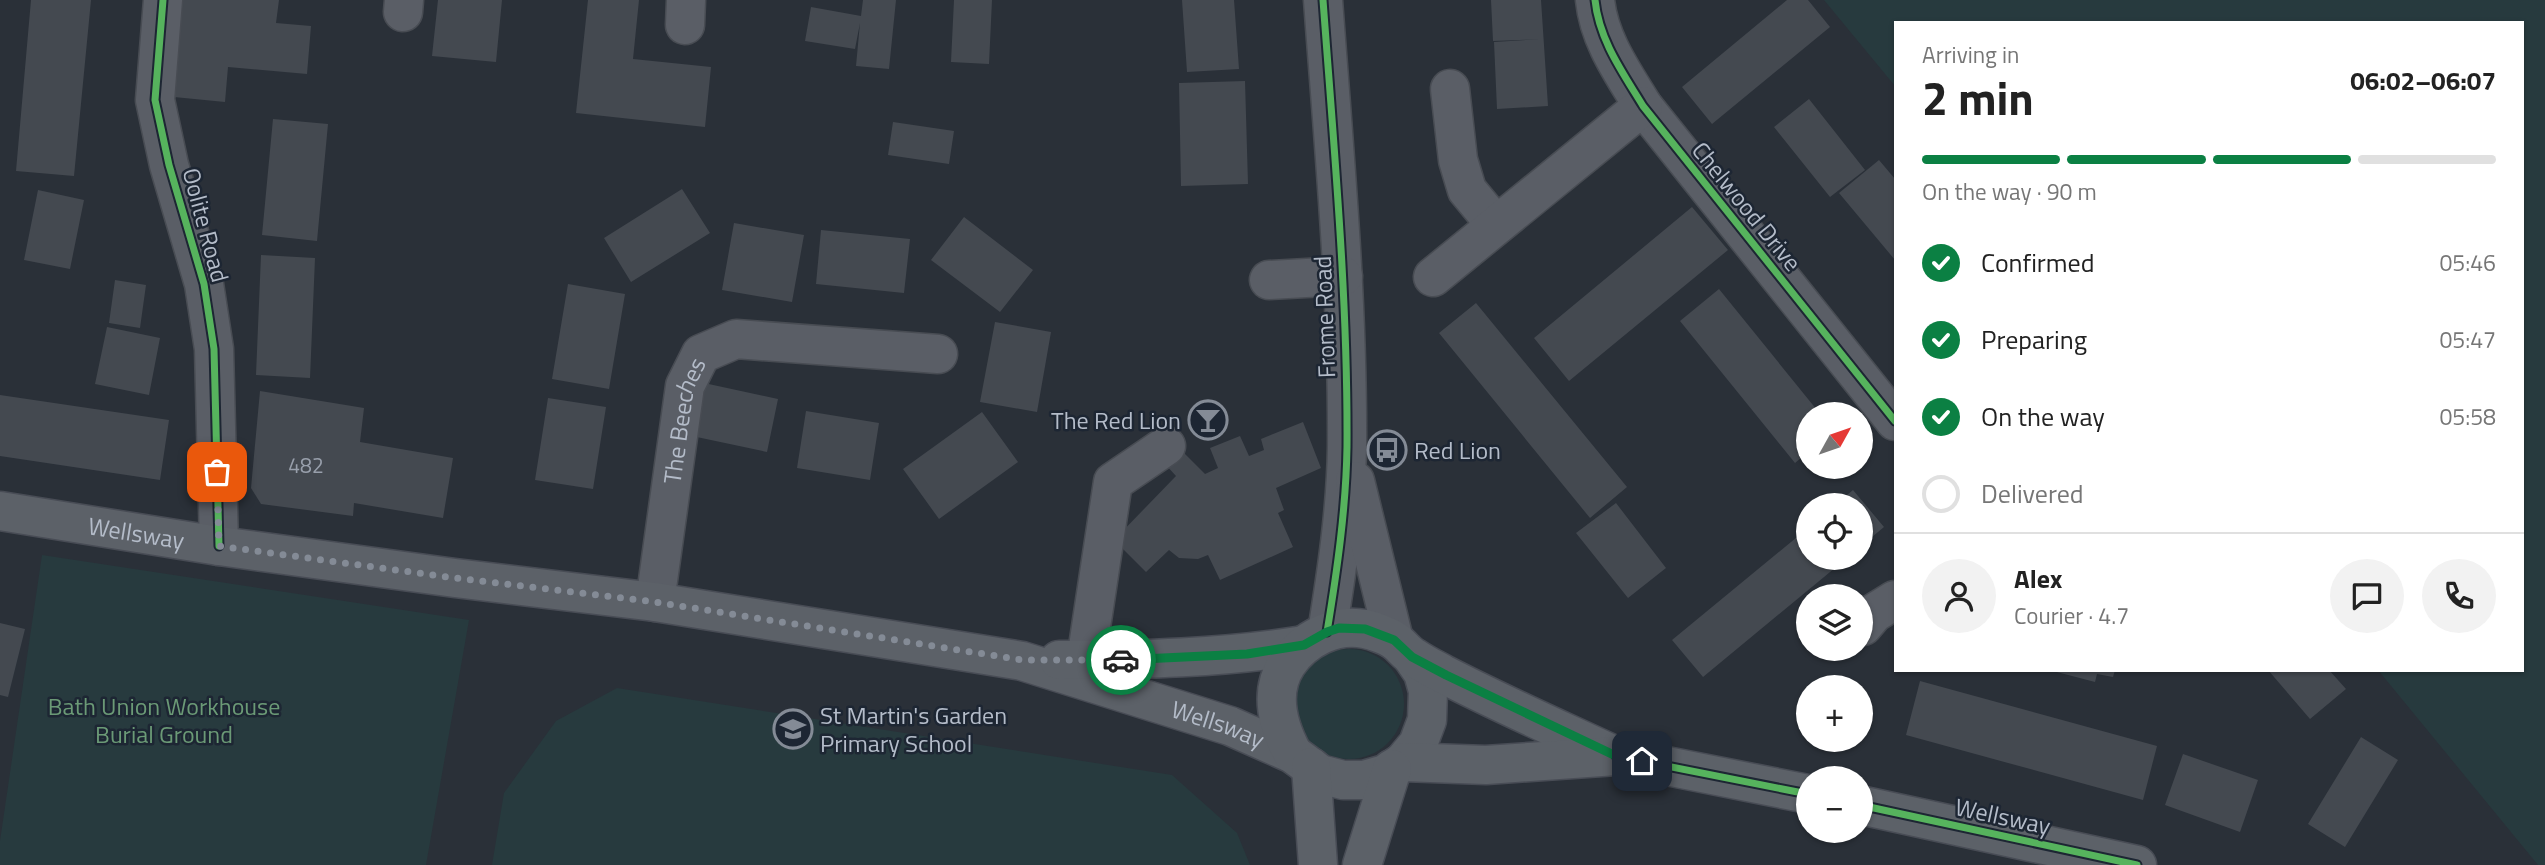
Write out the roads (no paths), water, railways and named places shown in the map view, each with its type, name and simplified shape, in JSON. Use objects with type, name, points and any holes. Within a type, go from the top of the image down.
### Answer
[{"type":"main road","name":"Wellsway","points":[[0,511],[219,546],[655,602],[1022,660],[1230,726],[1302,761],[1320,774],[1343,780],[1364,780],[1397,766],[1486,765],[1616,756],[1796,792]]},
{"type":"main road","name":"Wellsway","points":[[1022,660],[1133,660],[1247,654],[1316,638],[1339,628],[1365,629],[1616,756]]},
{"type":"main road","name":"Wellsway","points":[[1302,761],[1281,732],[1276,705],[1281,678],[1287,664],[1316,638]]},
{"type":"main road","points":[[1362,865],[1397,766],[1418,744],[1427,720],[1428,691],[1423,673],[1403,649]]},
{"type":"main road","points":[[1302,761],[1318,865]]},
{"type":"main road","name":"Wellsway","points":[[1873,809],[2137,865]]},
{"type":"street","name":"Oolite Road","points":[[163,0],[155,100],[169,165],[204,284],[214,349],[219,546]]},
{"type":"street","name":"Frome Road","points":[[1316,638],[1339,559],[1347,449],[1343,276],[1323,0]]},
{"type":"street","name":"Chelwood Drive","points":[[1595,0],[1609,51],[1643,106],[1891,407]]},
{"type":"street","points":[[1450,89],[1458,160],[1467,190],[1496,225]]},
{"type":"street","points":[[1433,277],[1643,106]]},
{"type":"street","points":[[1269,280],[1343,276]]},
{"type":"street","name":"The Beeches","points":[[655,602],[685,386],[701,354],[736,339],[938,354]]},
{"type":"street","points":[[1086,660],[1113,482],[1166,446]]},
{"type":"street","name":"Frome Road","points":[[1347,449],[1403,649]]},
{"type":"street","points":[[1873,614],[1894,601]]},
{"type":"place","name":"The Red Lion","points":[[1208,420]]},
{"type":"place","name":"Red Lion","points":[[1387,450]]},
{"type":"place","name":"St Martin's Garden Primary School","points":[[793,729]]},
{"type":"park label","name":"Bath Union Workhouse Burial Ground","points":[[164,720]]}]
